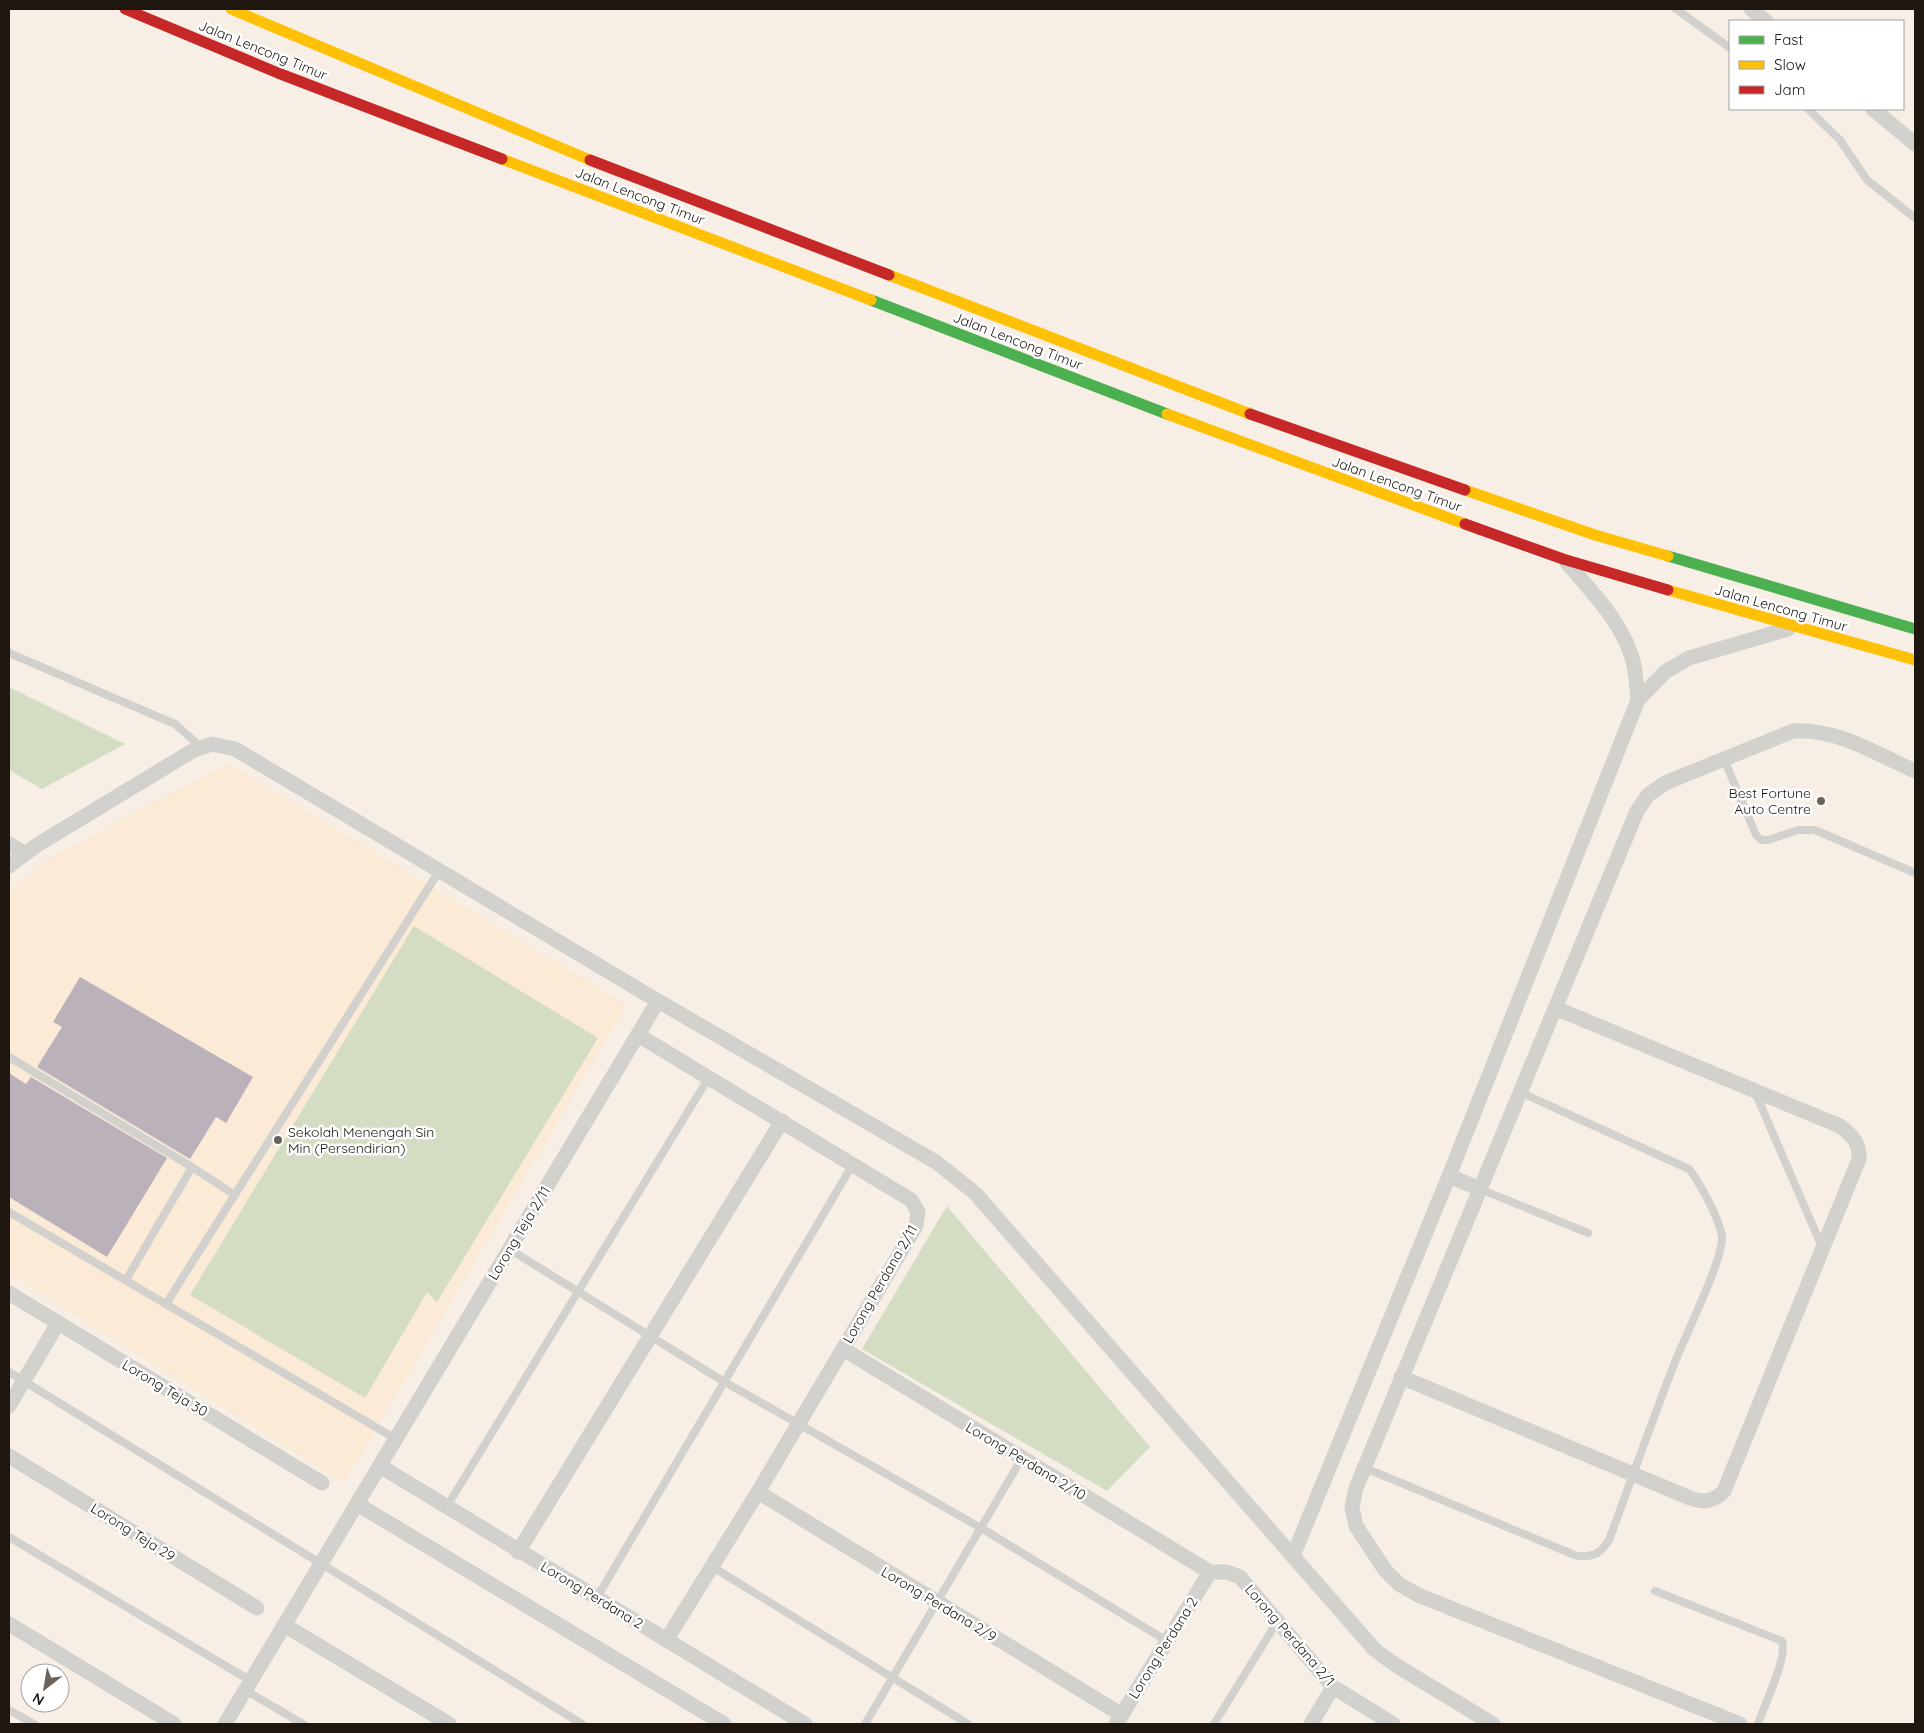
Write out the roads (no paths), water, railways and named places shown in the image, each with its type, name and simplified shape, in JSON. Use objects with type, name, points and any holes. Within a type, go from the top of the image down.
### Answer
[{"type":"highway","name":"Jalan Lencong Timur","points":[[125,9],[278,73],[1280,458],[1563,559],[1792,627],[1915,660]]},
{"type":"highway","name":"Jalan Lencong Timur","points":[[231,9],[570,152],[1308,436],[1595,535],[1915,629]]},
{"type":"street","points":[[1751,9],[1765,20]]},
{"type":"street","points":[[1873,110],[1915,144]]},
{"type":"street","points":[[1563,559],[1600,601],[1618,626],[1634,664],[1638,700]]},
{"type":"street","points":[[1293,1556],[1449,1176],[1638,700],[1665,672],[1689,658],[1792,627]]},
{"type":"street","points":[[1740,1724],[1418,1595],[1399,1584],[1385,1570],[1356,1526],[1352,1507],[1356,1488],[1401,1377],[1637,811],[1648,795],[1665,783],[1793,730],[1810,730],[1833,735],[1915,771]]},
{"type":"street","points":[[9,866],[24,853],[201,747],[222,745],[235,749],[658,1000],[936,1162],[958,1178],[975,1193],[1375,1650],[1397,1666],[1493,1724]]},
{"type":"street","points":[[9,844],[24,853]]},
{"type":"street","name":"Lorong Teja 2/11","points":[[225,1724],[658,1000]]},
{"type":"street","points":[[1401,1377],[1634,1476],[1700,1501],[1708,1502],[1717,1498],[1724,1491],[1859,1159],[1860,1150],[1856,1141],[1840,1126],[1555,1008]]},
{"type":"street","name":"Lorong Perdana 2/11","points":[[638,1035],[911,1200],[918,1212],[916,1226],[758,1492],[667,1639]]},
{"type":"street","points":[[518,1552],[782,1121]]},
{"type":"street","points":[[1449,1176],[1480,1188]]},
{"type":"street","name":"Lorong Teja 30","points":[[9,1293],[322,1483]]},
{"type":"street","points":[[9,1406],[58,1323]]},
{"type":"street","name":"Lorong Perdana 2/10","points":[[843,1350],[1210,1572]]},
{"type":"street","name":"Lorong Teja 29","points":[[9,1456],[257,1608]]},
{"type":"street","name":"Lorong Perdana 2","points":[[380,1466],[518,1552],[667,1639],[805,1724]]},
{"type":"street","name":"Lorong Perdana 2/9","points":[[758,1492],[937,1603],[1118,1722]]},
{"type":"street","points":[[357,1504],[724,1724]]},
{"type":"street","name":"Lorong Perdana 2","points":[[1118,1722],[1210,1572]]},
{"type":"street","name":"Lorong Perdana 2/1","points":[[1210,1572],[1227,1572],[1240,1577],[1333,1687],[1393,1724]]},
{"type":"street","points":[[9,1624],[174,1724]]},
{"type":"street","points":[[284,1625],[449,1724]]},
{"type":"street","points":[[1311,1724],[1333,1687]]},
{"type":"lane","points":[[1676,9],[1729,47]]},
{"type":"lane","points":[[1809,110],[1840,140],[1867,180],[1915,218]]},
{"type":"lane","points":[[9,653],[174,724],[201,747]]},
{"type":"lane","points":[[1724,759],[1756,835],[1761,840],[1768,840],[1803,828],[1815,830],[1915,873]]},
{"type":"lane","points":[[166,1304],[440,871]]},
{"type":"lane","points":[[9,1057],[235,1195]]},
{"type":"lane","points":[[446,1508],[576,1292],[709,1077]]},
{"type":"lane","points":[[1754,1090],[1823,1248]]},
{"type":"lane","points":[[1365,1468],[1577,1556],[1591,1557],[1598,1554],[1609,1540],[1675,1362],[1716,1262],[1722,1237],[1696,1177],[1690,1169],[1520,1092]]},
{"type":"lane","points":[[596,1598],[853,1164]]},
{"type":"lane","points":[[126,1280],[192,1167]]},
{"type":"lane","points":[[1480,1188],[1588,1234]]},
{"type":"lane","points":[[9,1212],[396,1439]]},
{"type":"lane","points":[[509,1249],[723,1381],[981,1528],[1167,1641]]},
{"type":"lane","points":[[9,1372],[582,1724]]},
{"type":"lane","points":[[865,1724],[1022,1458]]},
{"type":"lane","points":[[9,1537],[248,1686],[303,1724]]},
{"type":"lane","points":[[711,1566],[968,1724]]},
{"type":"lane","points":[[1655,1591],[1782,1641],[1784,1646],[1781,1660],[1758,1724]]},
{"type":"lane","points":[[1214,1724],[1277,1622]]},
{"type":"lane","points":[[9,1710],[34,1724]]},
{"type":"place","name":"Best Fortune Auto Centre","points":[[1821,801]]},
{"type":"place","name":"Sekolah Menengah Sin Min (Persendirian)","points":[[278,1140]]}]
